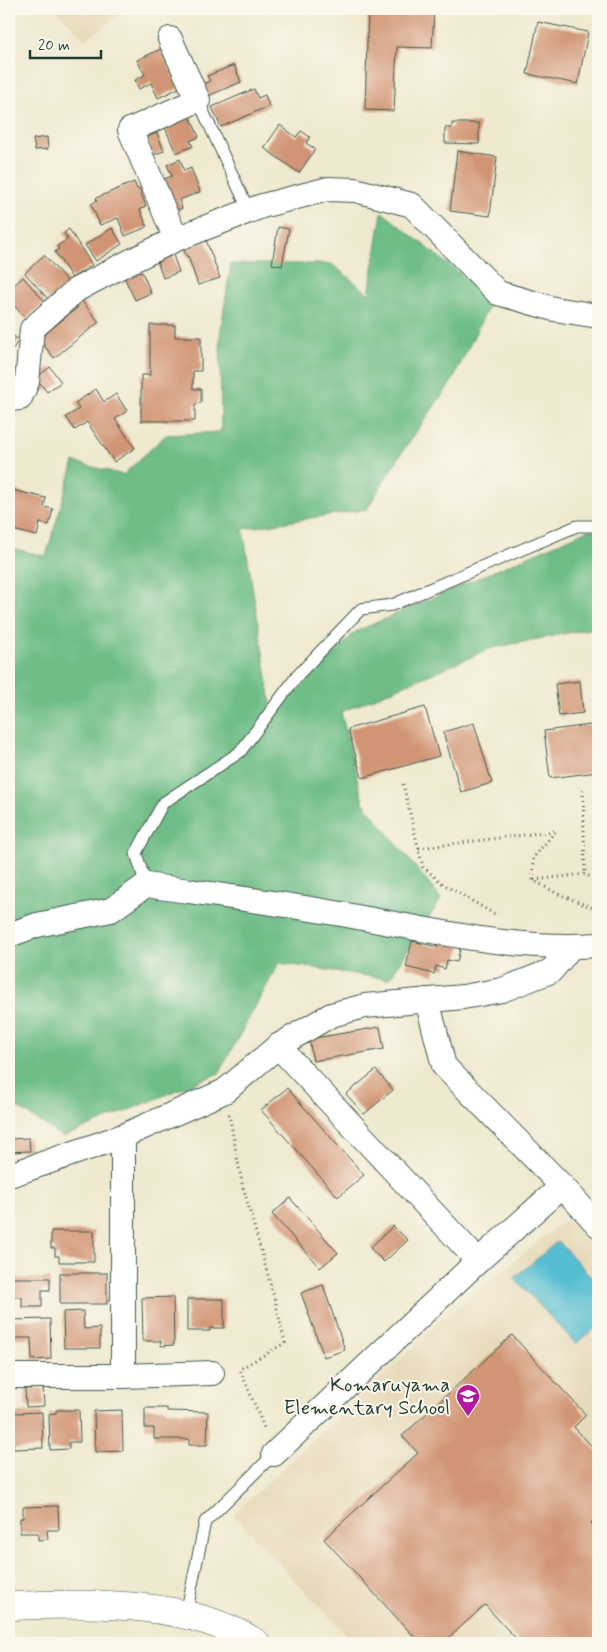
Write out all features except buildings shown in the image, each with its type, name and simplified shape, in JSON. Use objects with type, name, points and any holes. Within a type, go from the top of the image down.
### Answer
[{"type":"street","points":[[170,39],[198,100],[130,130],[176,239]]},
{"type":"street","points":[[9,399],[20,398],[27,382],[32,329],[76,290],[176,239],[249,211],[328,189],[355,190],[412,205],[498,292],[554,309],[598,316]]},
{"type":"street","points":[[9,935],[37,925],[111,910],[146,885],[342,914],[493,941],[571,947],[598,945]]},
{"type":"street","points":[[9,1174],[123,1136],[225,1091],[278,1046],[331,1015],[365,1006],[463,997],[502,990],[550,971],[571,947]]},
{"type":"street","points":[[426,1000],[444,1066],[598,1225]]},
{"type":"street","points":[[278,1046],[478,1261]]},
{"type":"street","points":[[123,1136],[123,1376]]},
{"type":"street","points":[[274,1454],[478,1261],[562,1186]]},
{"type":"street","points":[[9,1376],[123,1376],[212,1373]]},
{"type":"street","points":[[9,1606],[120,1606],[186,1614],[234,1632],[256,1643]]},
{"type":"lane","points":[[198,100],[249,211]]},
{"type":"lane","points":[[146,885],[136,853],[163,803],[240,752],[297,676],[361,609],[392,605],[577,526],[598,526]]},
{"type":"lane","points":[[186,1614],[206,1522],[274,1454]]},
{"type":"path","points":[[403,784],[423,866],[443,884],[500,918]]},
{"type":"path","points":[[583,790],[585,874]]},
{"type":"path","points":[[419,848],[556,831],[533,858],[533,880]]},
{"type":"path","points":[[533,880],[585,874],[598,881]]},
{"type":"path","points":[[533,880],[556,893],[598,910]]},
{"type":"path","points":[[225,1091],[242,1183],[285,1343],[240,1369],[274,1454]]},
{"type":"shaded area","points":[[55,9],[128,9],[85,40]]},
{"type":"shaded area","name":"Komaruyama Elementary School","points":[[567,1218],[598,1251],[598,1643],[354,1643],[233,1515],[443,1319]]},
{"type":"green space","points":[[382,212],[492,299],[452,381],[402,452],[367,509],[243,529],[273,715],[355,632],[588,530],[598,530],[598,627],[492,648],[341,712],[363,802],[441,899],[389,979],[279,963],[219,1073],[63,1137],[9,1102],[9,548],[46,556],[74,462],[123,475],[166,435],[221,432],[220,335],[231,264],[332,264],[369,294]]},
{"type":"water","points":[[558,1241],[598,1284],[598,1326],[576,1344],[514,1278]]},
{"type":"place","name":"Komaruyama Elementary School","points":[[468,1417]]}]
